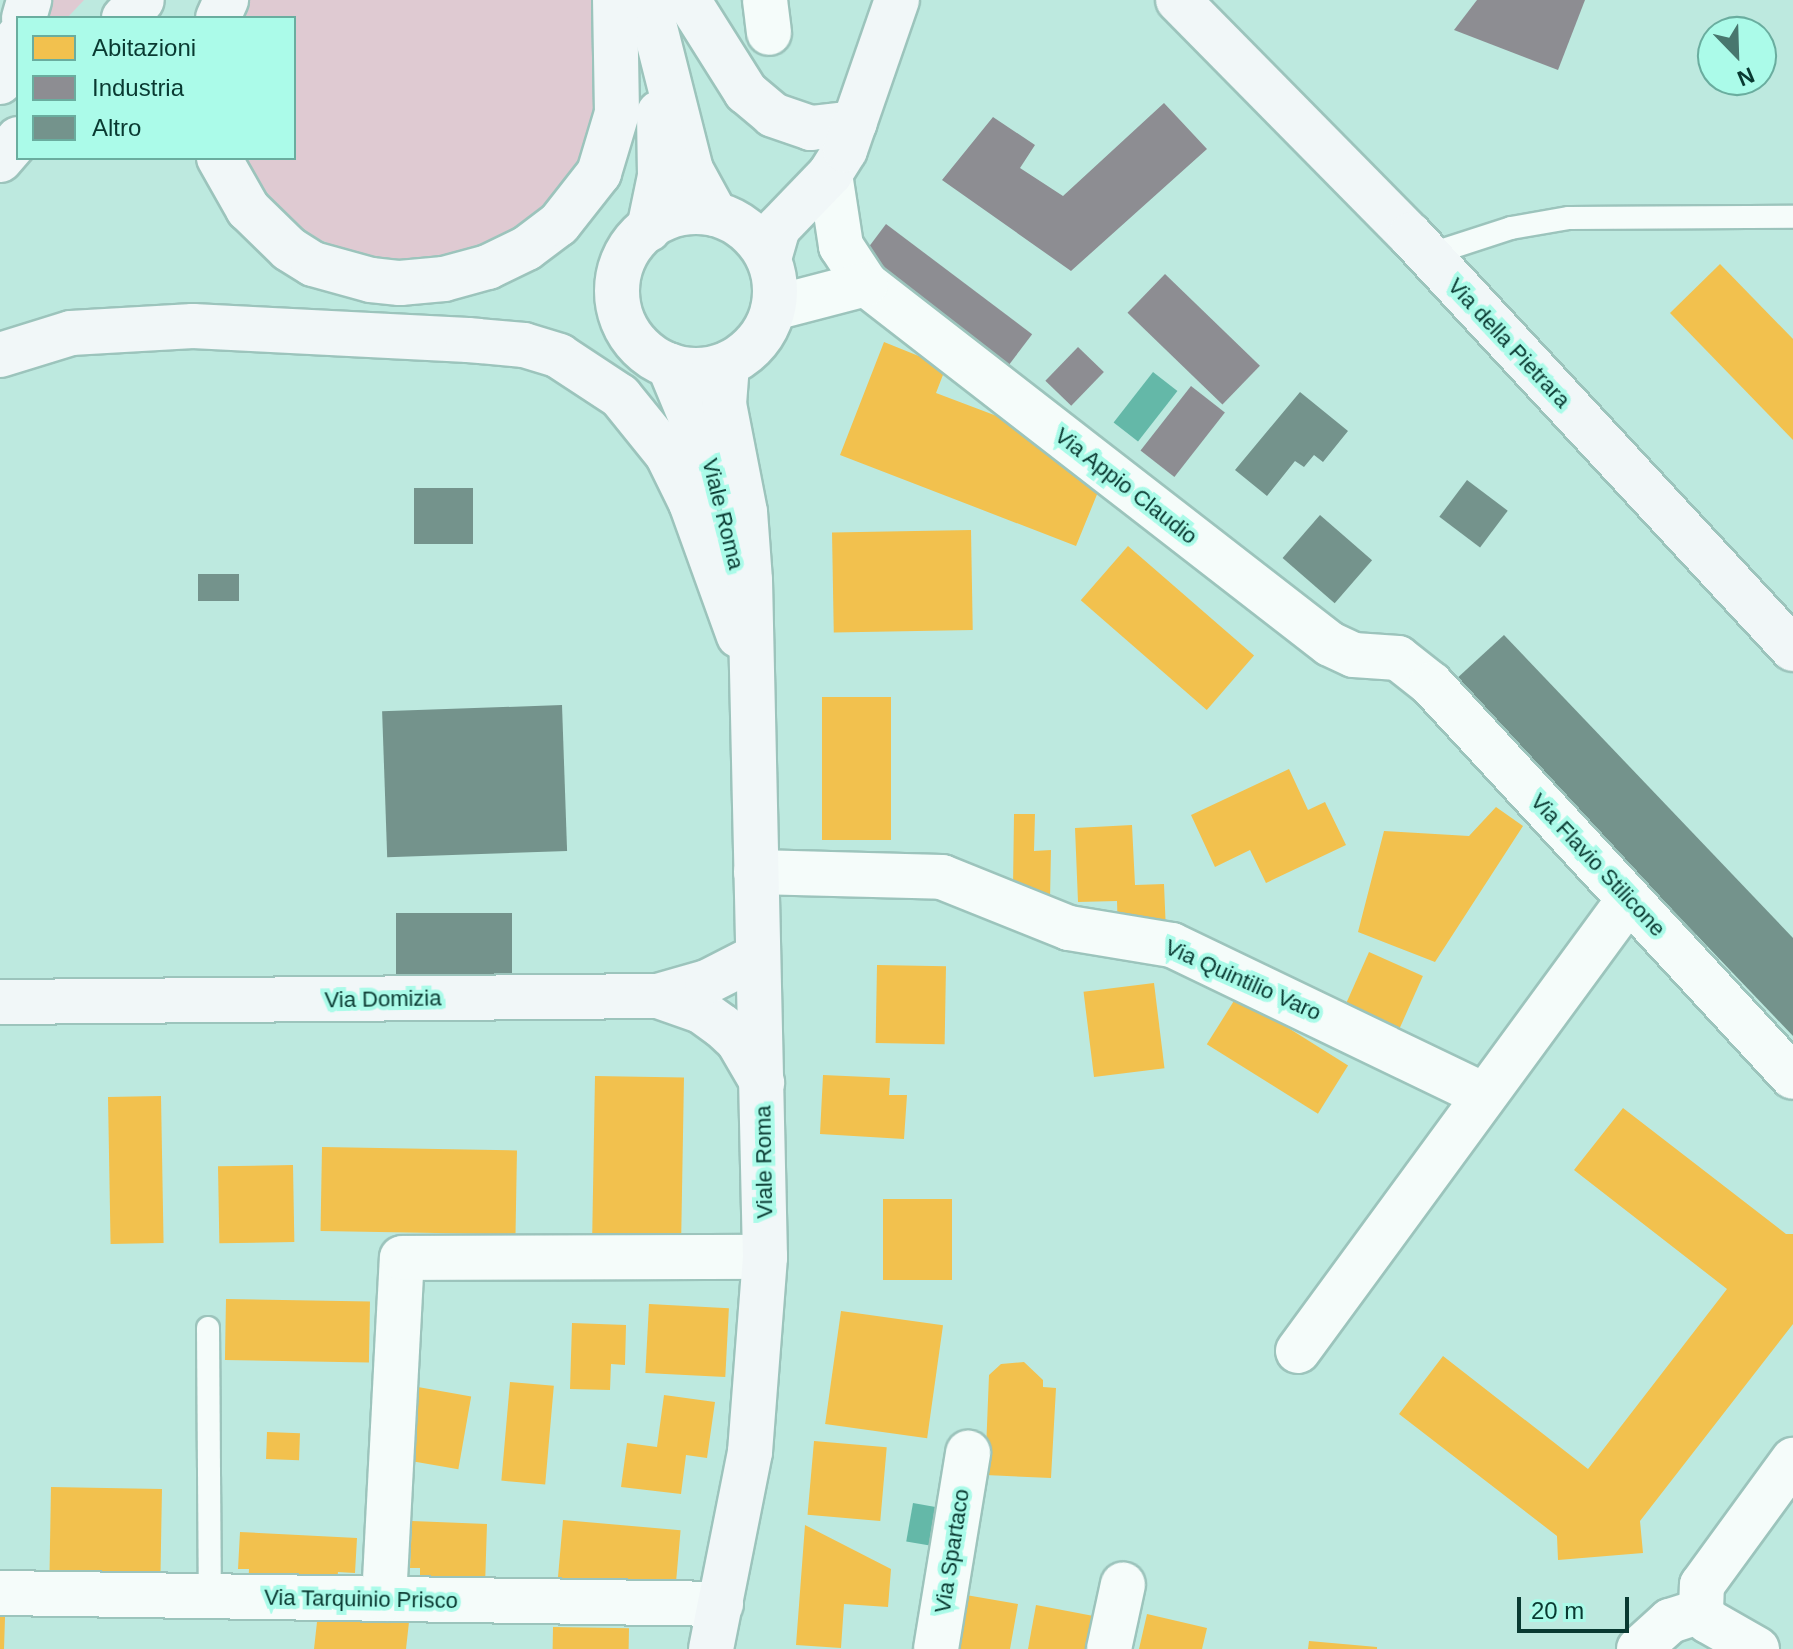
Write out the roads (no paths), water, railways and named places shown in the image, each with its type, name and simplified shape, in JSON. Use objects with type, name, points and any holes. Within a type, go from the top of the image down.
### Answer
[{"type":"street","points":[[126,16],[142,0]]},
{"type":"street","points":[[220,160],[248,209],[289,249],[313,264],[400,283],[444,279],[488,267],[527,248],[559,224],[599,173],[617,113],[615,0]]},
{"type":"street","points":[[688,0],[746,92],[773,115],[811,128],[855,123]]},
{"type":"street","points":[[1178,0],[1221,40]]},
{"type":"street","points":[[1192,0],[1221,40]]},
{"type":"street","points":[[769,259],[778,228],[830,174],[855,123],[899,4]]},
{"type":"street","points":[[653,15],[691,170],[718,215],[757,240],[769,259],[775,283],[774,308],[749,351],[727,364],[708,369],[669,365],[635,341],[618,303],[623,262],[649,229],[680,214],[718,215],[802,174],[855,123]]},
{"type":"street","points":[[649,229],[660,176],[653,15]]},
{"type":"street","name":"Via della Pietrara","points":[[1221,40],[1428,255],[1793,649]]},
{"type":"street","points":[[0,82],[16,42]]},
{"type":"street","points":[[0,160],[16,141]]},
{"type":"street","name":"Via Appio Claudio","points":[[830,174],[841,246],[866,284],[1330,644],[1354,655],[1398,658]]},
{"type":"street","points":[[774,308],[866,284]]},
{"type":"street","points":[[0,355],[79,332],[193,326],[468,340],[524,345],[559,356],[607,384],[667,454],[698,520],[752,671]]},
{"type":"street","name":"Viale Roma","points":[[711,1649],[756,1405],[765,1257],[752,671],[745,512],[724,404],[727,364]]},
{"type":"street","name":"Viale Roma","points":[[669,365],[697,424],[718,488],[752,671]]},
{"type":"street","name":"Via Flavio Stilicone","points":[[1398,658],[1431,684],[1793,1077]]},
{"type":"street","name":"Via Quintilio Varo","points":[[756,872],[942,877],[1069,928],[1172,945],[1483,1095]]},
{"type":"street","points":[[1298,1351],[1629,899]]},
{"type":"street","name":"Via Domizia","points":[[0,1002],[658,996],[707,982],[758,956]]},
{"type":"street","points":[[658,996],[701,1011],[722,1026],[762,1082]]},
{"type":"street","points":[[384,1599],[402,1258],[765,1257]]},
{"type":"street","name":"Via Spartaco","points":[[936,1649],[968,1453]]},
{"type":"street","points":[[1757,1649],[1716,1627],[1701,1611],[1702,1585],[1712,1564],[1793,1460]]},
{"type":"street","points":[[1109,1649],[1123,1584]]},
{"type":"street","name":"Via Tarquinio Prisco","points":[[0,1593],[721,1604]]},
{"type":"street","points":[[1639,1649],[1670,1621],[1701,1611]]},
{"type":"lane","points":[[1428,255],[1511,228],[1569,218],[1793,217]]},
{"type":"lane","points":[[208,1328],[210,1596]]}]
